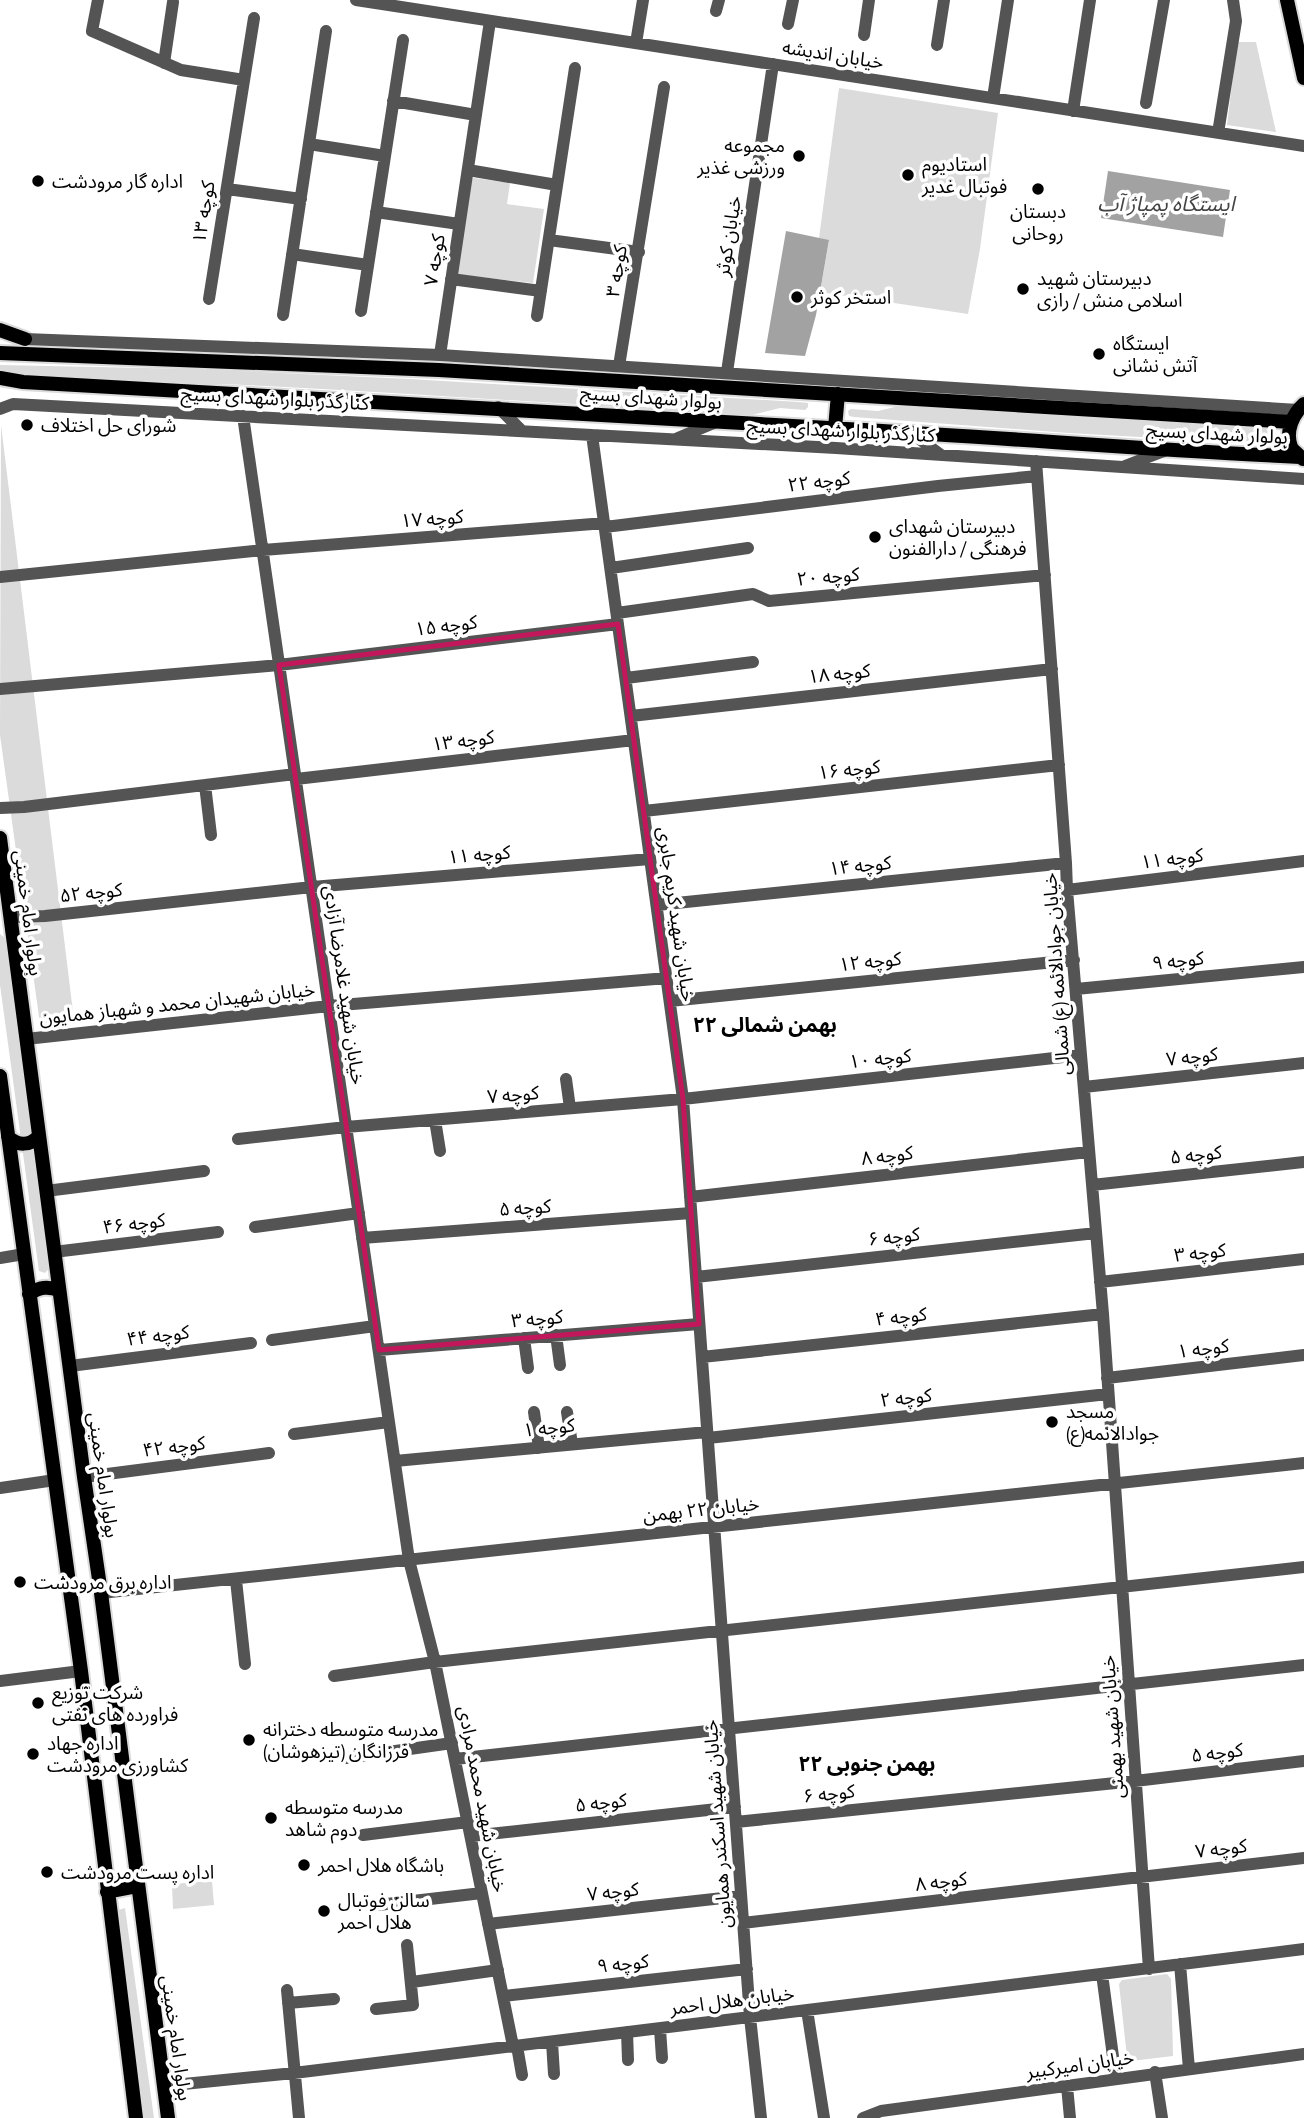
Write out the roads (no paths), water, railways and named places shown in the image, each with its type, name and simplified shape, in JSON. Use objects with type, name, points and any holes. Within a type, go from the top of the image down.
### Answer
[{"type":"main road","points":[[1287,0],[1304,78]]},
{"type":"main road","points":[[0,330],[25,339]]},
{"type":"main road","name":"بولوار شهدای بسیج","points":[[0,353],[484,373],[1161,414],[1297,412]]},
{"type":"main road","name":"بولوار شهدای بسیج","points":[[0,378],[23,382],[498,407],[1302,458]]},
{"type":"main road","points":[[835,428],[838,394]]},
{"type":"main road","points":[[1297,412],[1289,436],[1291,449],[1302,458]]},
{"type":"main road","name":"بولوار امام خمینی","points":[[0,838],[5,919],[26,1039],[47,1191],[169,2118]]},
{"type":"main road","points":[[0,1076],[8,1137],[6,1171],[24,1254],[136,2118]]},
{"type":"main road","points":[[8,1137],[24,1144],[39,1136]]},
{"type":"main road","points":[[29,1294],[39,1288],[59,1290]]},
{"type":"main road","points":[[107,1892],[138,1886]]},
{"type":"street","points":[[98,0],[92,31],[181,70],[244,80],[254,18]]},
{"type":"street","name":"خیابان اندیشه","points":[[356,0],[1304,146]]},
{"type":"street","points":[[636,43],[643,0]]},
{"type":"street","points":[[788,24],[793,0]]},
{"type":"street","points":[[864,35],[869,0]]},
{"type":"street","points":[[937,45],[944,0]]},
{"type":"street","points":[[993,98],[1008,0]]},
{"type":"street","points":[[1073,111],[1090,0]]},
{"type":"street","points":[[1146,103],[1164,0]]},
{"type":"street","points":[[1218,133],[1236,21],[1233,0]]},
{"type":"street","points":[[164,63],[173,2]]},
{"type":"street","points":[[490,21],[468,170],[557,185]]},
{"type":"street","points":[[283,315],[326,31]]},
{"type":"street","points":[[361,311],[403,40]]},
{"type":"street","name":"خیابان کوثر","points":[[727,372],[774,64]]},
{"type":"street","points":[[537,316],[575,68]]},
{"type":"street","name":"کوچه ۱۳","points":[[208,299],[244,80]]},
{"type":"street","name":"کوچه ۳","points":[[619,366],[664,87]]},
{"type":"street","points":[[393,101],[476,115]]},
{"type":"street","points":[[309,144],[385,156]]},
{"type":"street","name":"کوچه ۷","points":[[440,355],[468,170]]},
{"type":"street","points":[[227,188],[301,199]]},
{"type":"street","points":[[376,212],[459,224]]},
{"type":"street","points":[[549,240],[639,251]]},
{"type":"street","points":[[292,254],[368,265]]},
{"type":"street","points":[[451,279],[541,291]]},
{"type":"street","points":[[25,339],[530,360],[1297,412]]},
{"type":"street","points":[[157,344],[185,360]]},
{"type":"street","points":[[484,373],[530,360]]},
{"type":"street","points":[[1131,399],[1161,414]]},
{"type":"street","name":"کنارگذر بلوار شهدای بسیج","points":[[0,409],[13,404],[675,439],[1304,479]]},
{"type":"street","points":[[498,407],[522,431]]},
{"type":"street","name":"خیابان شهید غلامرضا آزادی","points":[[243,416],[409,1560]]},
{"type":"street","points":[[675,439],[718,421]]},
{"type":"street","points":[[910,432],[941,455]]},
{"type":"street","name":"خیابان شهید کریم جابری","points":[[592,435],[683,1099],[714,1527]]},
{"type":"street","points":[[1122,467],[1165,451]]},
{"type":"street","name":"خیابان جوادالائمه (ع) شمالی","points":[[1036,461],[1114,1483]]},
{"type":"street","name":"کوچه ۲۲","points":[[605,525],[1037,476]]},
{"type":"street","name":"کوچه ۱۷","points":[[262,550],[605,525]]},
{"type":"street","points":[[611,568],[748,548]]},
{"type":"street","points":[[0,577],[262,550]]},
{"type":"street","name":"کوچه ۲۰","points":[[618,618],[753,594],[769,601],[1045,575]]},
{"type":"street","name":"کوچه ۱۵","points":[[279,665],[618,618]]},
{"type":"street","points":[[626,678],[753,662]]},
{"type":"street","points":[[0,690],[279,665]]},
{"type":"street","name":"کوچه ۱۸","points":[[631,716],[1052,669]]},
{"type":"street","name":"کوچه ۱۳","points":[[296,776],[634,740]]},
{"type":"street","name":"کوچه ۱۶","points":[[644,811],[1059,765]]},
{"type":"street","points":[[0,808],[296,776]]},
{"type":"street","points":[[205,785],[211,835]]},
{"type":"street","name":"کوچه ۱۱","points":[[312,887],[650,859]]},
{"type":"street","name":"کوچه ۱۱","points":[[1067,890],[1304,861]]},
{"type":"street","name":"کوچه ۱۴","points":[[657,905],[1066,863]]},
{"type":"street","name":"کوچه ۵۲","points":[[5,919],[312,887]]},
{"type":"street","name":"کوچه ۱۲","points":[[670,1001],[1074,960]]},
{"type":"street","name":"کوچه ۹","points":[[1076,989],[1304,967]]},
{"type":"street","name":"خیابان شهیدان محمد و شهباز همایون","points":[[26,1039],[329,1006],[667,978]]},
{"type":"street","name":"کوچه ۱۰","points":[[683,1099],[1081,1055]]},
{"type":"street","name":"کوچه ۷","points":[[1084,1087],[1304,1063]]},
{"type":"street","points":[[566,1079],[570,1108]]},
{"type":"street","name":"کوچه ۷","points":[[238,1139],[346,1127],[683,1099]]},
{"type":"street","points":[[435,1120],[440,1151]]},
{"type":"street","name":"کوچه ۸","points":[[690,1198],[1088,1152]]},
{"type":"street","name":"کوچه ۵","points":[[1092,1185],[1304,1162]]},
{"type":"street","points":[[47,1191],[204,1171]]},
{"type":"street","points":[[255,1227],[359,1213]]},
{"type":"street","name":"کوچه ۵","points":[[362,1238],[691,1213]]},
{"type":"street","name":"کوچه ۴۶","points":[[54,1252],[218,1232]]},
{"type":"street","name":"کوچه ۶","points":[[696,1277],[1096,1234]]},
{"type":"street","points":[[0,1258],[24,1254]]},
{"type":"street","name":"کوچه ۳","points":[[1100,1282],[1304,1259]]},
{"type":"street","name":"کوچه ۴","points":[[702,1357],[1103,1314]]},
{"type":"street","name":"کوچه ۳","points":[[379,1350],[699,1324]]},
{"type":"street","points":[[272,1340],[375,1326]]},
{"type":"street","points":[[556,1335],[560,1365]]},
{"type":"street","points":[[524,1338],[528,1368]]},
{"type":"street","name":"کوچه ۴۴","points":[[70,1366],[251,1343]]},
{"type":"street","name":"کوچه ۱","points":[[1107,1378],[1304,1355]]},
{"type":"street","name":"کوچه ۲","points":[[708,1435],[1108,1394]]},
{"type":"street","points":[[534,1412],[538,1448]]},
{"type":"street","points":[[567,1412],[572,1444]]},
{"type":"street","points":[[294,1434],[389,1422]]},
{"type":"street","name":"کوچه ۱","points":[[395,1461],[572,1444],[708,1435]]},
{"type":"street","name":"کوچه ۴۲","points":[[84,1477],[269,1453]]},
{"type":"street","name":"خیابان ۲۲ بهمن","points":[[101,1593],[1304,1463]]},
{"type":"street","points":[[0,1488],[55,1480]]},
{"type":"street","name":"خیابان شهید بهمنی","points":[[1114,1483],[1149,1969]]},
{"type":"street","name":"خیابان شهید اسکندر همایون","points":[[714,1527],[750,2017],[761,2118]]},
{"type":"street","name":"خیابان شهید محمد مرادی","points":[[409,1560],[435,1662],[503,1996],[522,2075]]},
{"type":"street","points":[[334,1676],[435,1662],[1304,1567]]},
{"type":"street","points":[[236,1580],[245,1664]]},
{"type":"street","points":[[455,1759],[1304,1665]]},
{"type":"street","points":[[0,1681],[80,1671]]},
{"type":"street","points":[[346,1758],[452,1743]]},
{"type":"street","name":"کوچه ۵","points":[[1135,1781],[1304,1761]]},
{"type":"street","name":"کوچه ۶","points":[[736,1822],[1135,1781]]},
{"type":"street","name":"کوچه ۵","points":[[471,1836],[735,1807]]},
{"type":"street","points":[[363,1835],[468,1822]]},
{"type":"street","name":"کوچه ۷","points":[[1142,1877],[1304,1858]]},
{"type":"street","name":"کوچه ۸","points":[[743,1923],[1142,1877]]},
{"type":"street","points":[[378,1905],[482,1893]]},
{"type":"street","name":"کوچه ۷","points":[[488,1924],[741,1896]]},
{"type":"street","points":[[376,2009],[413,2005],[407,1945]]},
{"type":"street","name":"خیابان هلال احمر","points":[[164,2086],[294,2073],[1304,1949]]},
{"type":"street","points":[[1180,1964],[1189,2069]]},
{"type":"street","name":"کوچه ۹","points":[[503,1996],[747,1969]]},
{"type":"street","points":[[412,1982],[498,1970]]},
{"type":"street","points":[[1102,1974],[1116,2079]]},
{"type":"street","points":[[299,2118],[288,1996],[334,1999]]},
{"type":"street","points":[[807,2010],[824,2118]]},
{"type":"street","points":[[660,2029],[662,2057]]},
{"type":"street","points":[[627,2032],[628,2060]]},
{"type":"street","points":[[551,2042],[554,2074]]},
{"type":"street","name":"خیابان امیرکبیر","points":[[863,2118],[881,2111],[1304,2054]]},
{"type":"street","points":[[1155,2072],[1162,2118]]},
{"type":"street","points":[[1066,2086],[1070,2118]]},
{"type":"water","name":"ایستگاه پمپاژ آب","points":[[1108,171],[1230,190],[1223,237],[1101,218]]},
{"type":"water","name":"استخر کوثر","points":[[786,231],[829,240],[816,315],[805,356],[765,353]]},
{"type":"place","name":"مجموعه ورزشی غذیر","points":[[799,156]]},
{"type":"place","name":"استادیوم فوتبال غدیر","points":[[908,175]]},
{"type":"place","name":"اداره گار مرودشت","points":[[38,181]]},
{"type":"place","name":"دبستان روحانی","points":[[1038,189]]},
{"type":"place","name":"دبیرستان شهید اسلامی منش / رازی","points":[[1023,289]]},
{"type":"place","name":"استخر کوثر","points":[[797,297]]},
{"type":"place","name":"ایستگاه آتش نشانی","points":[[1099,354]]},
{"type":"place","name":"شورای حل اختلاف","points":[[27,425]]},
{"type":"place","name":"دبیرستان شهدای فرهنگی / دارالفنون","points":[[875,537]]},
{"type":"place","name":"مسجد جوادالانمه(ع)","points":[[1052,1422]]},
{"type":"place","name":"اداره برق مرودشت","points":[[20,1582]]},
{"type":"place","name":"شرکت توزیع فراورده های نفتی","points":[[38,1703]]},
{"type":"place","name":"مدرسه متوسطه دخترانه فرزانگان (تیزهوشان)","points":[[249,1740]]},
{"type":"place","name":"اداره جهاد کشاورزی مرودشت","points":[[33,1754]]},
{"type":"place","name":"مدرسه متوسطه دوم شاهد","points":[[271,1818]]},
{"type":"place","name":"باشگاه هلال احمر","points":[[304,1865]]},
{"type":"place","name":"اداره پست مرودشت","points":[[47,1872]]},
{"type":"place","name":"سالن فوتبال هلال احمر","points":[[324,1911]]},
{"type":"district","name":"۲۲ بهمن شمالی","points":[[765,1025]]},
{"type":"district","name":"۲۲ بهمن جنوبی","points":[[867,1764]]}]
